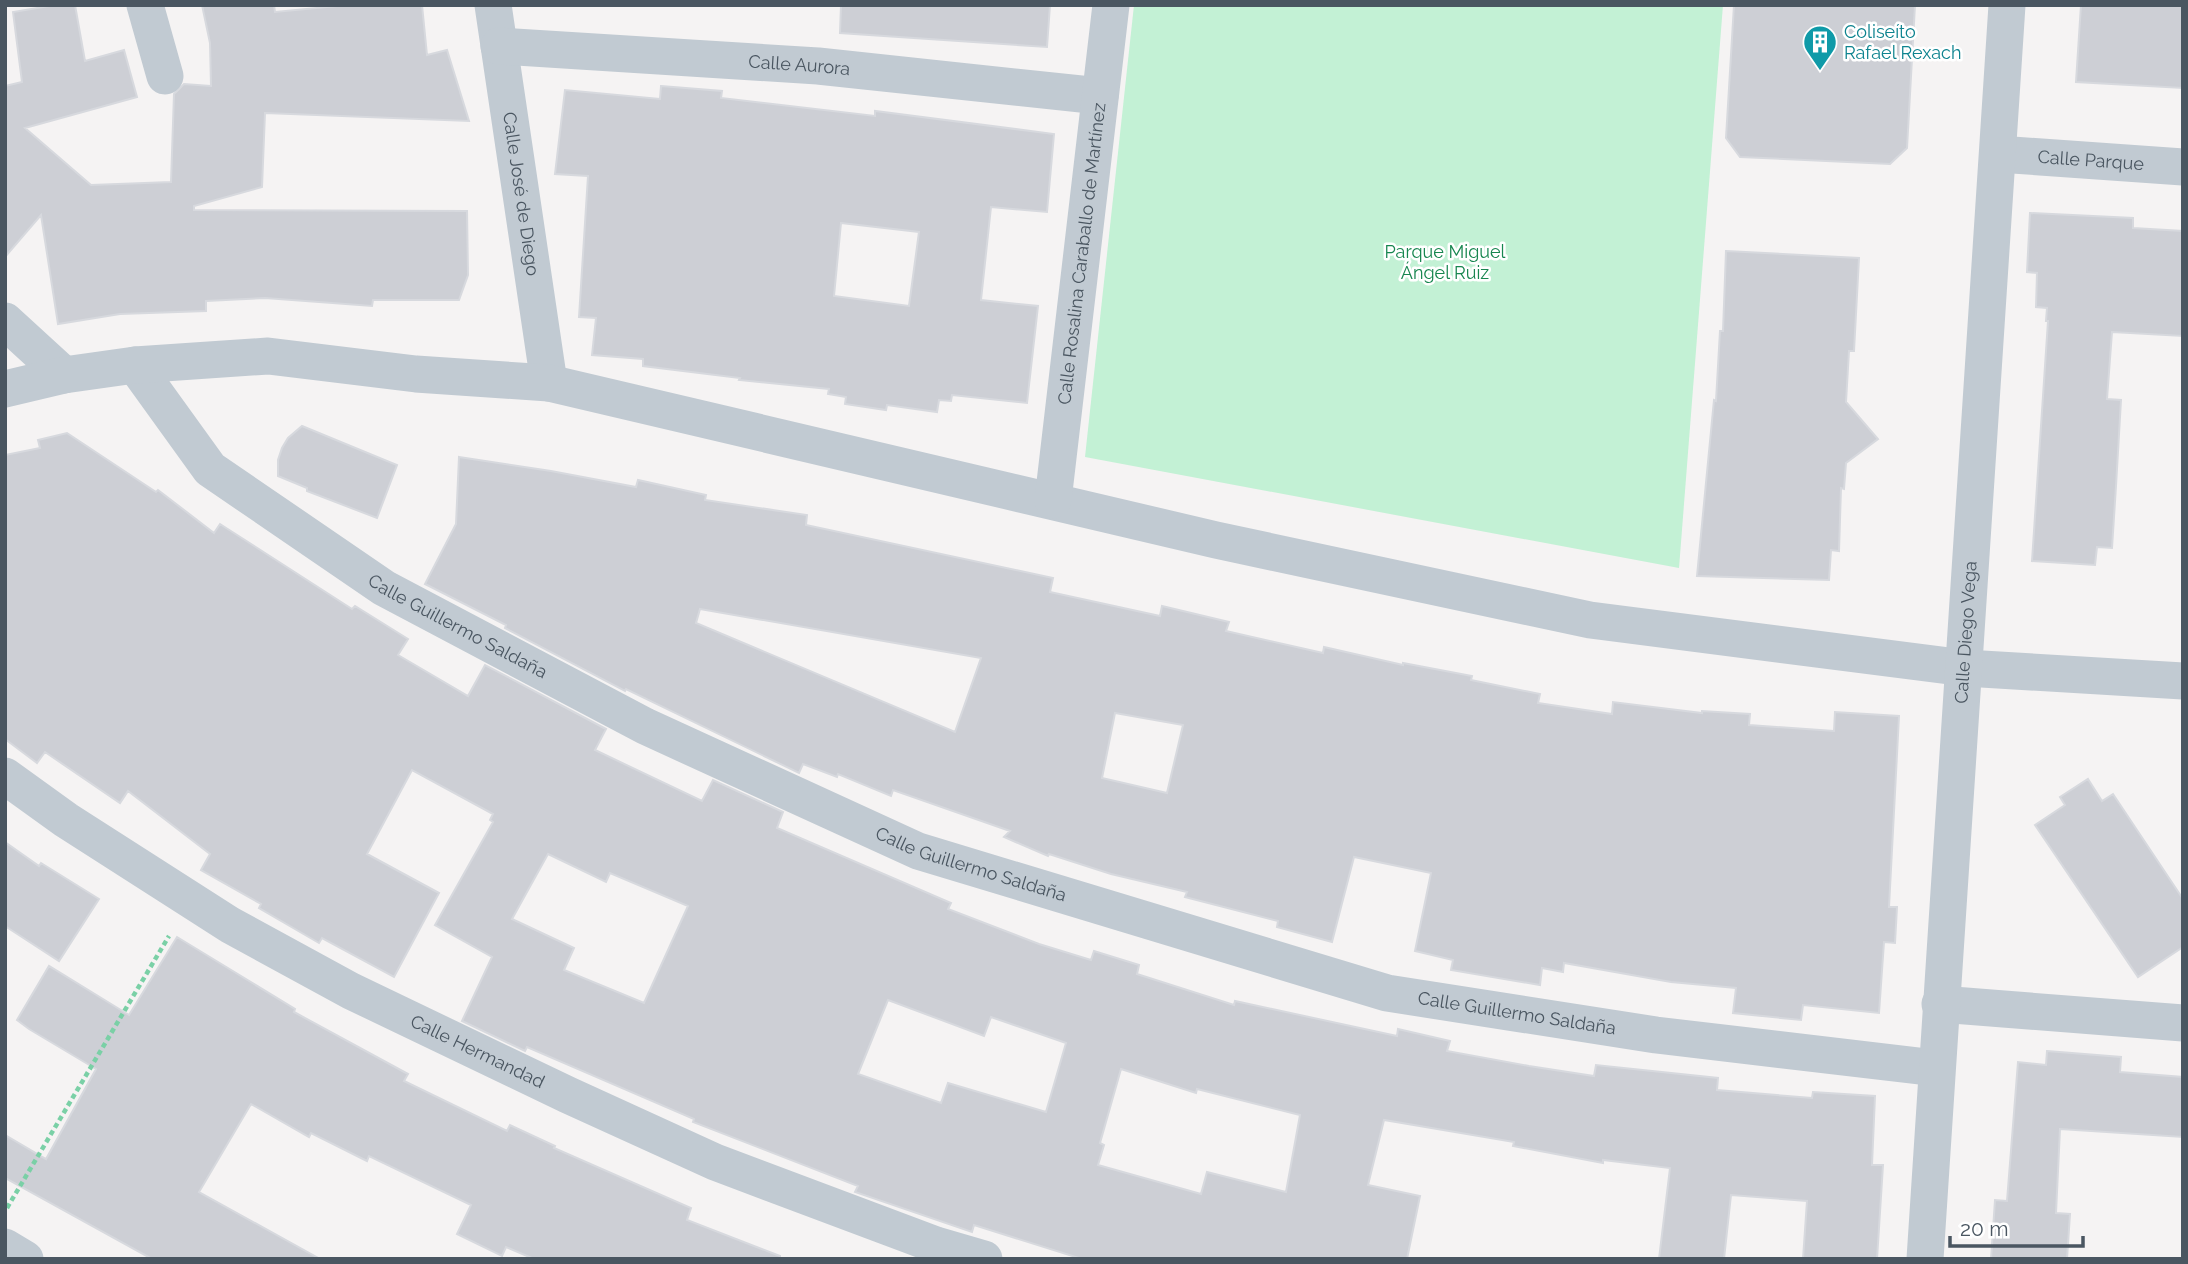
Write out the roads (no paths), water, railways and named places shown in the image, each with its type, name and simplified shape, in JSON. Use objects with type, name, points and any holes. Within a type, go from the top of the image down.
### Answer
[{"type":"street","points":[[145,5],[165,76]]},
{"type":"street","name":"Calle José de Diego","points":[[493,5],[549,383]]},
{"type":"street","name":"Calle Rosalina Caraballo de Martínez","points":[[1053,500],[1111,5]]},
{"type":"street","name":"Calle Diego Vega","points":[[1924,1259],[2007,5]]},
{"type":"street","name":"Calle Aurora","points":[[499,46],[818,66],[1100,96]]},
{"type":"street","name":"Calle Parque","points":[[1998,154],[2183,167]]},
{"type":"street","points":[[5,321],[64,375]]},
{"type":"street","points":[[5,389],[64,375],[135,365],[268,356],[416,374],[549,383],[1216,540],[1590,620],[1965,668],[2183,681]]},
{"type":"street","name":"Calle Guillermo Saldaña","points":[[135,365],[210,469],[384,588],[645,726],[918,851],[1387,993],[1656,1035],[1936,1068]]},
{"type":"street","name":"Calle Hermandad","points":[[5,776],[66,820],[230,925],[351,991],[703,1157],[936,1245],[984,1259]]},
{"type":"street","points":[[1940,1004],[2183,1023]]},
{"type":"street","points":[[5,1247],[25,1259]]},
{"type":"place","name":"Coliseíto Rafael Rexach","points":[[1820,72]]},
{"type":"park label","name":"Parque Miguel Ángel Ruiz","points":[[1445,262]]}]
